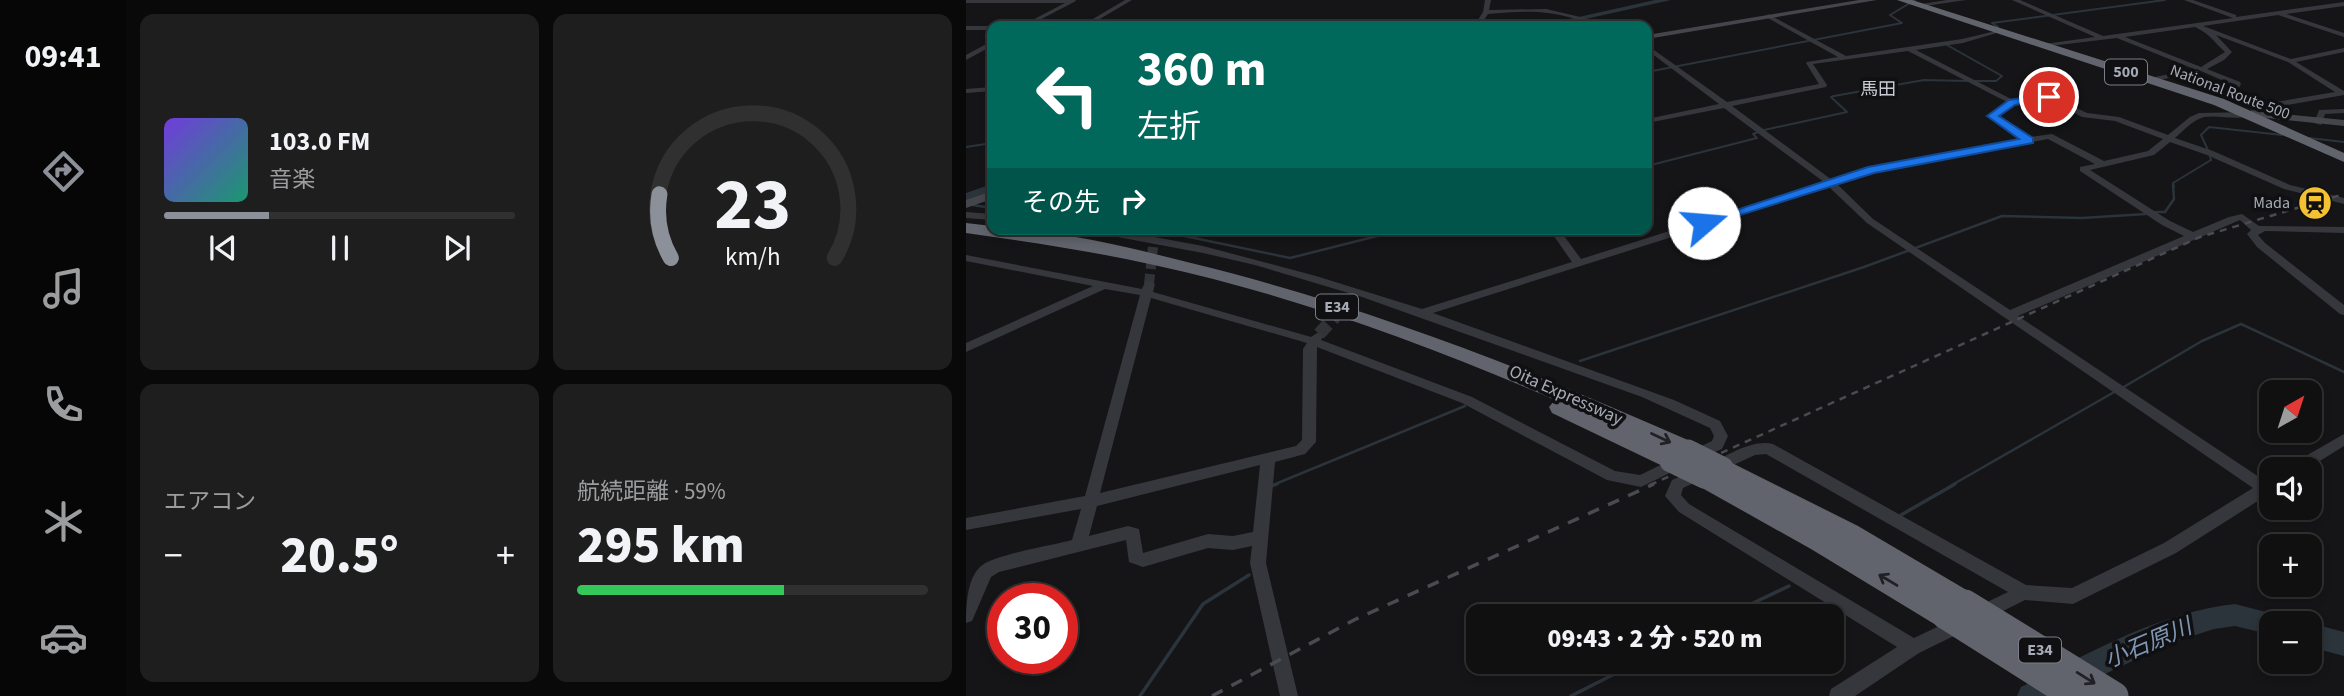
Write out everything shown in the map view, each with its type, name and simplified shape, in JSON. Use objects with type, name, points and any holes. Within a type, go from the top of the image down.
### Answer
[{"type":"highway","name":"National Route 500","points":[[1902,0],[2255,111],[2344,158]]},
{"type":"highway","name":"Oita Expressway","points":[[966,228],[987,231]]},
{"type":"highway","name":"Oita Expressway","points":[[1010,235],[1149,257],[1335,306],[1502,366],[1713,473],[1821,541],[1956,609],[2114,696]]},
{"type":"highway","name":"Oita Expressway","points":[[966,236],[1138,266],[1324,316],[1502,382],[1680,456]]},
{"type":"highway","name":"Oita Expressway","points":[[1956,609],[2074,696]]},
{"type":"main road","points":[[1652,36],[1873,0]]},
{"type":"main road","points":[[2255,111],[2318,122],[2344,123]]},
{"type":"main road","points":[[966,204],[987,197]]},
{"type":"street","points":[[966,1],[1074,0]]},
{"type":"street","points":[[1034,21],[1074,0]]},
{"type":"street","points":[[1093,21],[1129,0]]},
{"type":"street","points":[[1480,21],[1486,12],[1488,0]]},
{"type":"street","points":[[1918,5],[1963,0]]},
{"type":"street","points":[[2015,0],[2102,38]]},
{"type":"street","points":[[2187,0],[2241,18]]},
{"type":"street","points":[[2044,46],[2344,4]]},
{"type":"street","points":[[1486,12],[1544,8],[1584,20],[1605,21]]},
{"type":"street","points":[[2277,13],[2344,35]]},
{"type":"street","points":[[1768,16],[1845,58]]},
{"type":"street","points":[[2194,24],[2290,61],[2343,93]]},
{"type":"street","points":[[966,28],[987,28]]},
{"type":"street","points":[[2153,80],[2220,61],[2229,52],[2211,30]]},
{"type":"street","points":[[1652,120],[1823,85],[1807,64],[1963,41],[1998,31]]},
{"type":"street","points":[[2116,35],[2234,82],[2237,84],[2231,95],[2255,111]]},
{"type":"street","points":[[966,58],[987,46]]},
{"type":"street","points":[[1908,48],[2012,102]]},
{"type":"street","points":[[2290,61],[2344,50]]},
{"type":"street","points":[[1652,51],[1829,182],[1870,221],[2259,480]]},
{"type":"street","points":[[966,91],[987,89]]},
{"type":"street","points":[[2190,234],[2166,223],[2083,169],[2151,153],[2193,119],[2202,115],[2255,111],[2343,93]]},
{"type":"street","points":[[2029,140],[1992,118],[2012,102],[2049,97],[2085,115],[2116,119],[2287,187],[2344,201]]},
{"type":"street","points":[[2318,122],[2322,112],[2344,111]]},
{"type":"street","points":[[1422,313],[1872,170],[2049,136],[2102,164]]},
{"type":"street","points":[[966,215],[987,217]]},
{"type":"street","points":[[2012,314],[2190,234],[2242,217],[2256,229],[2344,230]]},
{"type":"street","points":[[2256,229],[2252,234],[2261,245],[2344,311]]},
{"type":"street","points":[[966,258],[1102,286],[1147,288],[1316,337],[1467,400],[1612,476],[1626,480],[1641,481],[1717,445],[1721,436],[1715,425],[1696,414],[1597,374],[1361,292],[1214,252],[1129,235]]},
{"type":"street","points":[[1558,235],[1579,264]]},
{"type":"street","points":[[966,348],[1102,286]]},
{"type":"street","points":[[1079,545],[1093,501],[1147,288]]},
{"type":"street","points":[[1348,302],[1361,292]]},
{"type":"street","points":[[966,524],[1093,501],[1300,450],[1309,442],[1310,349],[1316,337]]},
{"type":"street","points":[[2315,457],[2344,439]]},
{"type":"street","points":[[1913,647],[1684,508],[1673,496],[1677,484],[1753,450],[1768,448],[2024,592],[2073,596],[2170,548],[2259,492]]},
{"type":"street","points":[[1268,459],[1258,563],[1289,696]]},
{"type":"street","points":[[966,615],[985,572],[990,568],[1128,533],[1133,534],[1135,557],[1143,560],[1208,541],[1233,543],[1262,537]]},
{"type":"street","points":[[1838,696],[1913,647],[2024,592]]},
{"type":"waterway","points":[[1566,21],[1667,0]]},
{"type":"waterway","points":[[1652,71],[1902,23],[1890,15],[1915,0]]},
{"type":"waterway","points":[[1998,27],[1992,23],[2165,0]]},
{"type":"waterway","points":[[1947,45],[2002,76],[1996,81],[1975,81]]},
{"type":"waterway","points":[[1764,130],[1847,112],[1831,97],[1834,96],[1924,80],[1969,81]]},
{"type":"waterway","points":[[2208,150],[2201,135],[2209,127],[2282,135]]},
{"type":"waterway","points":[[1652,165],[1757,138],[1753,134],[1758,132]]},
{"type":"waterway","points":[[2309,138],[2344,142]]},
{"type":"waterway","points":[[966,147],[987,144]]},
{"type":"waterway","points":[[2174,187],[2173,183],[2211,160],[2210,156]]},
{"type":"waterway","points":[[2156,212],[2165,212],[2174,199],[2173,185]]},
{"type":"waterway","points":[[966,197],[987,190]]},
{"type":"waterway","points":[[966,204],[987,207]]},
{"type":"waterway","points":[[1580,361],[1864,267],[2002,216],[2082,218],[2146,214]]},
{"type":"waterway","points":[[1180,235],[1290,258],[1381,235]]},
{"type":"waterway","points":[[2122,388],[2202,341],[2241,324],[2344,372]]},
{"type":"waterway","points":[[1952,485],[2116,391]]},
{"type":"waterway","points":[[1273,485],[1465,406]]},
{"type":"waterway","points":[[1272,486],[1277,484]]},
{"type":"waterway","points":[[1901,515],[1955,484]]},
{"type":"waterway","points":[[1140,696],[1203,604],[1249,575]]},
{"type":"waterway","points":[[1751,604],[1789,586]]},
{"type":"waterway","name":"小石原川","points":[[2030,696],[2132,647],[2189,624],[2235,615],[2259,620]]},
{"type":"waterway","name":"小石原川","points":[[2322,638],[2344,644]]},
{"type":"waterway","points":[[1571,696],[1614,674]]},
{"type":"tunnel","points":[[1149,284],[1153,247]]},
{"type":"tunnel","points":[[1333,319],[1348,302]]},
{"type":"tunnel","points":[[1319,334],[1335,317]]},
{"type":"railway","points":[[1650,485],[2200,237],[2344,194]]},
{"type":"railway","points":[[1212,696],[1354,620],[1654,484]]},
{"type":"place","name":"Mada","points":[[2315,203]]},
{"type":"district","name":"馬田","points":[[1878,89]]},
{"type":"route","points":[[1704,223],[1872,170],[2000,148],[2029,140],[1996,122],[1992,116],[2012,102],[2049,97]]}]
